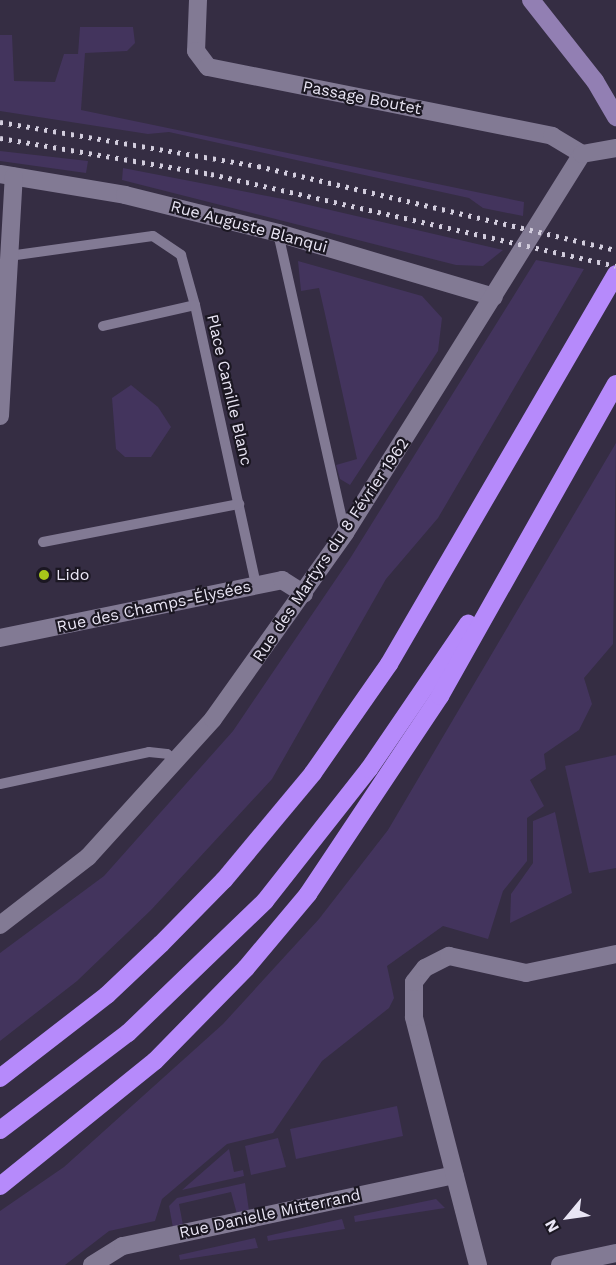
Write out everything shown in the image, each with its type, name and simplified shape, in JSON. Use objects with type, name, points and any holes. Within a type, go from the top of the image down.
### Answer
[{"type":"highway","points":[[0,1078],[107,994],[161,944],[224,880],[307,781],[389,664],[616,274]]},
{"type":"highway","points":[[0,1186],[155,1061],[279,930],[396,768],[616,384]]},
{"type":"highway","points":[[0,1130],[128,1033],[265,901],[369,769],[514,559]]},
{"type":"main road","points":[[531,0],[595,81],[616,117]]},
{"type":"street","name":"Passage Boutet","points":[[198,0],[196,51],[208,67],[552,136],[582,154]]},
{"type":"street","points":[[582,154],[616,148]]},
{"type":"street","name":"Rue des Martyrs du 8 Février 1962","points":[[0,925],[88,857],[178,762],[304,594],[494,297],[582,154]]},
{"type":"street","points":[[0,416],[9,256],[7,175]]},
{"type":"street","name":"Rue Auguste Blanqui","points":[[7,175],[125,195],[278,233],[494,297]]},
{"type":"street","name":"Rue des Champs-Élysées","points":[[0,638],[282,580],[304,594]]},
{"type":"street","points":[[478,1265],[413,1011],[417,976],[449,956],[526,972],[616,954]]},
{"type":"street","name":"Rue Danielle Mitterrand","points":[[92,1265],[123,1246],[454,1174]]},
{"type":"street","points":[[561,1265],[616,1253]]},
{"type":"lane","points":[[278,233],[345,532]]},
{"type":"lane","points":[[9,256],[153,236],[181,255],[195,305]]},
{"type":"lane","name":"Place Camille Blanc","points":[[103,326],[195,305],[256,585]]},
{"type":"lane","points":[[43,542],[239,504]]},
{"type":"lane","points":[[0,784],[149,752],[167,754],[178,762]]},
{"type":"shaded area","points":[[80,27],[133,27],[135,43],[127,51],[85,53],[81,110],[524,202],[523,216],[483,208],[469,198],[169,132],[148,134],[0,111],[0,35],[12,35],[14,81],[55,82],[64,54],[78,54]]},
{"type":"shaded area","points":[[0,151],[88,161],[86,173],[0,161]]},
{"type":"shaded area","points":[[123,168],[283,199],[503,250],[483,266],[456,265],[122,180]]},
{"type":"shaded area","points":[[536,260],[584,269],[438,518],[386,579],[272,779],[151,910],[77,981],[0,1041],[0,953],[104,876],[233,731],[351,557]]},
{"type":"shaded area","points":[[298,261],[422,296],[442,318],[438,351],[350,485],[340,479],[336,465],[357,459],[319,288],[301,291]]},
{"type":"shaded area","points":[[131,385],[158,407],[171,427],[151,457],[125,457],[116,449],[112,398]]},
{"type":"shaded area","points":[[616,443],[613,644],[584,678],[592,704],[579,730],[544,754],[546,769],[530,780],[544,806],[527,818],[527,861],[503,891],[488,939],[443,926],[387,966],[394,998],[389,1008],[322,1061],[273,1133],[227,1144],[162,1199],[155,1221],[109,1231],[65,1265],[0,1265],[0,1211],[64,1167],[223,1024],[319,919],[388,830]]},
{"type":"shaded area","points":[[616,755],[616,868],[589,873],[565,766]]},
{"type":"shaded area","points":[[555,812],[572,893],[510,923],[511,894],[533,863],[533,821]]},
{"type":"shaded area","points":[[397,1106],[403,1136],[296,1159],[290,1129]]},
{"type":"shaded area","points":[[278,1138],[286,1167],[251,1175],[245,1146]]},
{"type":"shaded area","points":[[229,1149],[234,1172],[243,1170],[244,1176],[182,1190]]},
{"type":"shaded area","points":[[245,1183],[249,1211],[237,1214],[231,1192],[179,1204],[183,1225],[173,1228],[169,1206],[177,1198]]},
{"type":"shaded area","points":[[436,1199],[445,1208],[355,1222],[354,1216]]},
{"type":"shaded area","points":[[342,1219],[345,1229],[268,1241],[267,1236]]},
{"type":"shaded area","points":[[255,1238],[258,1248],[180,1260],[179,1255]]},
{"type":"railway","points":[[0,122],[258,166],[616,250]]},
{"type":"railway","points":[[0,138],[211,174],[616,266]]},
{"type":"place","name":"Lido","points":[[44,575]]}]
